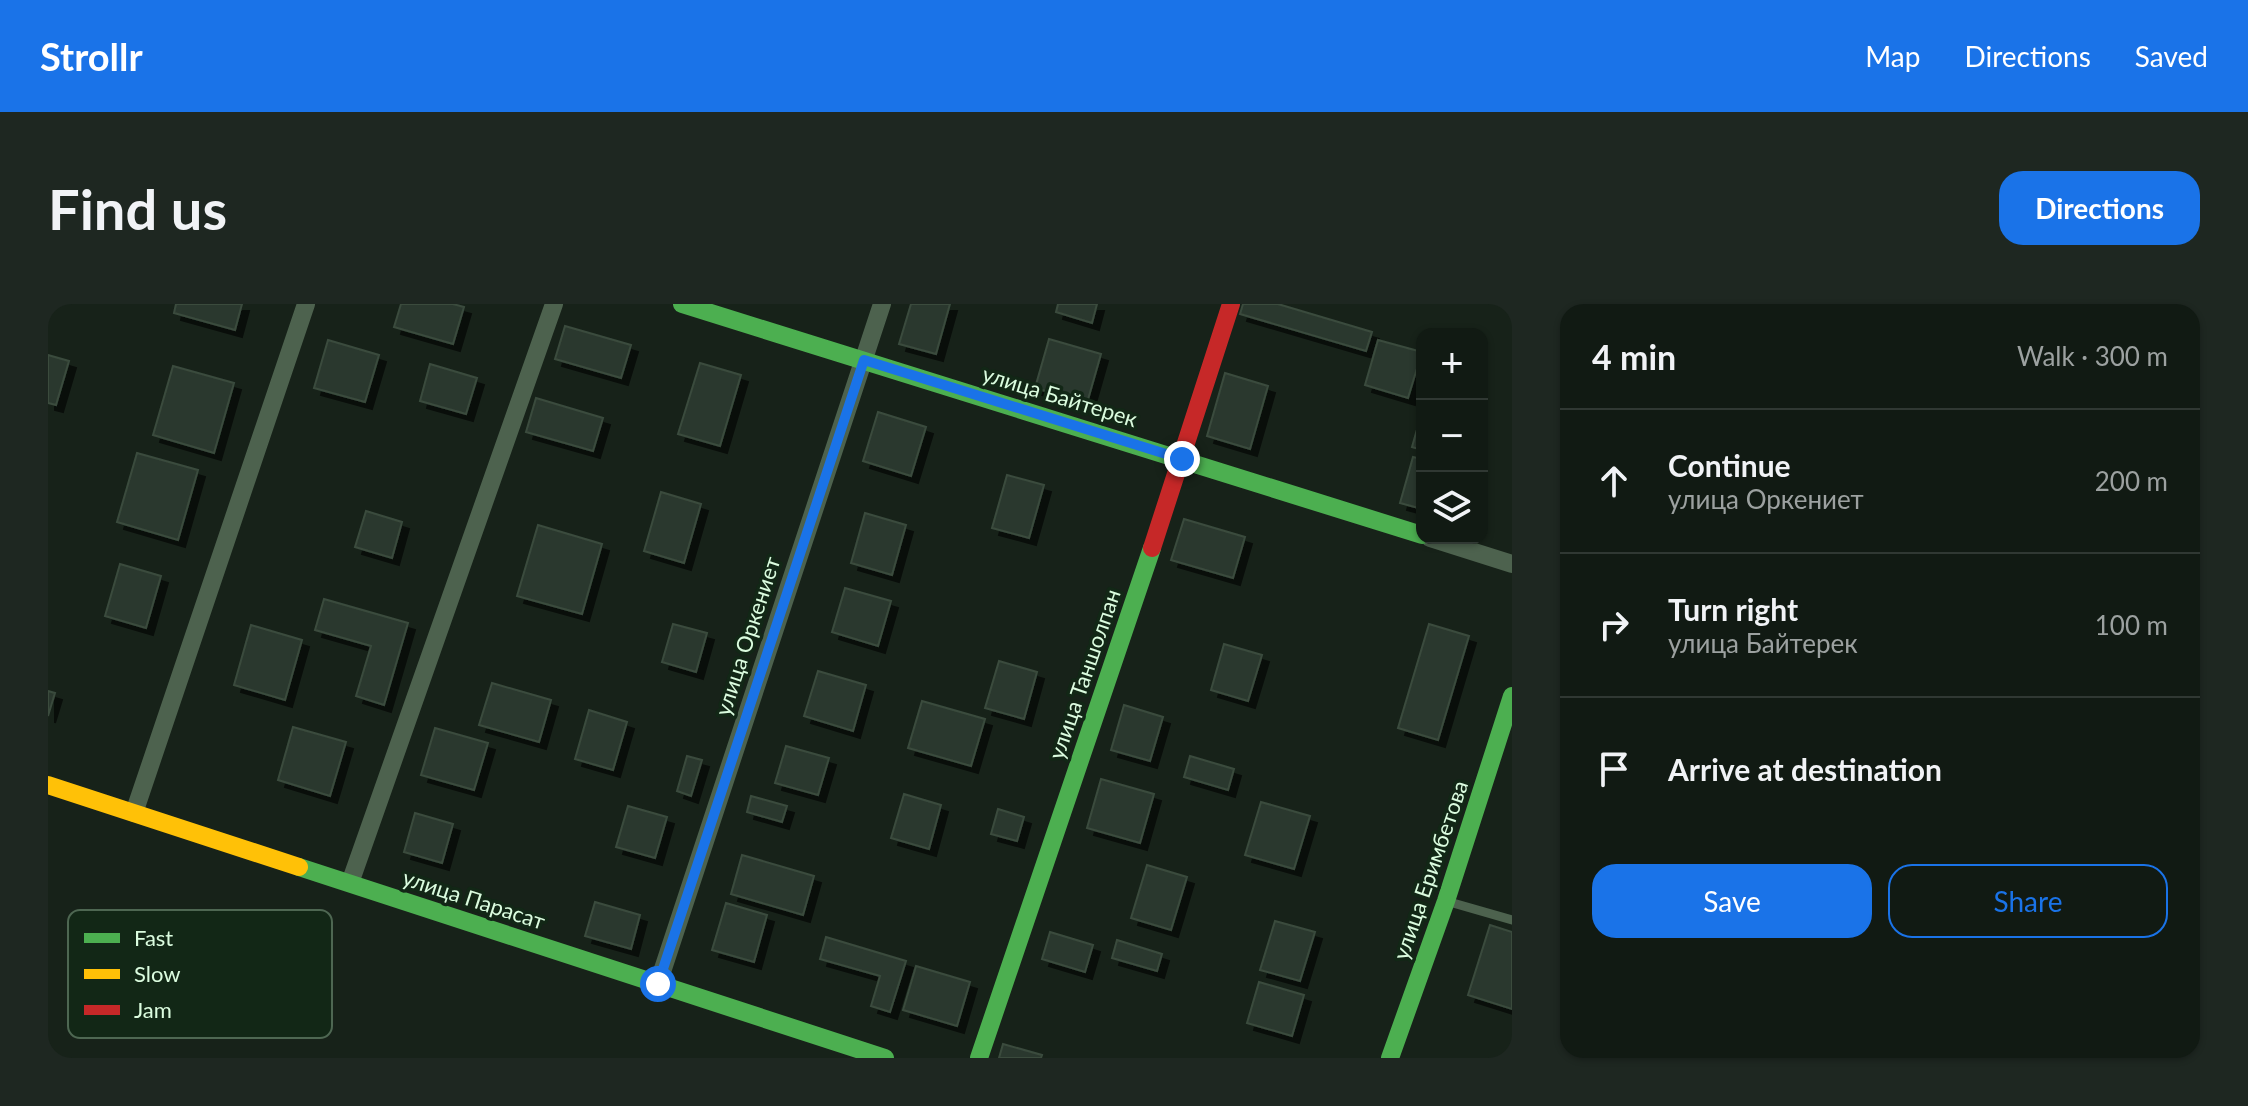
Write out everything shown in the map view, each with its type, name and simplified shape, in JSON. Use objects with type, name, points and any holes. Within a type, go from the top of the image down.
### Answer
[{"type":"street","points":[[134,813],[306,304]]},
{"type":"street","points":[[350,883],[554,304]]},
{"type":"street","name":"улица Байтерек","points":[[682,304],[1416,533]]},
{"type":"street","name":"улица Оркениет","points":[[658,984],[882,304]]},
{"type":"street","name":"улица Таншолпан","points":[[979,1058],[1182,459],[1231,304]]},
{"type":"street","points":[[1449,544],[1512,564]]},
{"type":"street","name":"улица Еримбетова","points":[[1390,1058],[1446,901],[1512,696]]},
{"type":"street","name":"улица Парасат","points":[[48,785],[885,1058]]},
{"type":"lane","points":[[1446,901],[1512,920]]},
{"type":"building","points":[[176,304],[242,304],[235,330],[174,313]]},
{"type":"building","points":[[401,304],[453,304],[464,307],[453,344],[394,327]]},
{"type":"building","points":[[911,304],[950,304],[936,354],[899,344]]},
{"type":"building","points":[[1058,304],[1097,304],[1092,323],[1056,312]]},
{"type":"building","points":[[1243,304],[1278,304],[1372,332],[1366,351],[1240,314]]},
{"type":"building","points":[[565,326],[631,345],[621,378],[555,359]]},
{"type":"building","points":[[1049,339],[1101,354],[1087,403],[1035,388]]},
{"type":"building","points":[[328,340],[379,355],[365,402],[314,388]]},
{"type":"building","points":[[1378,340],[1416,350],[1416,372],[1408,398],[1365,385]]},
{"type":"building","points":[[48,355],[69,361],[56,405],[48,403]]},
{"type":"building","points":[[700,363],[741,375],[720,446],[678,434]]},
{"type":"building","points":[[430,364],[477,378],[466,414],[420,401]]},
{"type":"building","points":[[173,366],[234,383],[214,453],[153,435]]},
{"type":"building","points":[[1225,373],[1268,386],[1250,449],[1207,436]]},
{"type":"building","points":[[536,398],[603,418],[593,451],[526,432]]},
{"type":"building","points":[[878,412],[926,427],[911,476],[863,461]]},
{"type":"building","points":[[137,453],[198,470],[178,540],[117,522]]},
{"type":"building","points":[[1413,457],[1416,458],[1416,507],[1400,503]]},
{"type":"building","points":[[1007,475],[1044,485],[1029,538],[992,528]]},
{"type":"building","points":[[661,492],[701,504],[684,563],[644,551]]},
{"type":"building","points":[[366,511],[402,522],[392,558],[355,547]]},
{"type":"building","points":[[865,513],[906,525],[892,575],[851,563]]},
{"type":"building","points":[[1184,519],[1245,537],[1233,578],[1171,560]]},
{"type":"building","points":[[538,525],[602,544],[582,614],[517,596]]},
{"type":"building","points":[[120,564],[161,576],[146,628],[105,616]]},
{"type":"building","points":[[845,588],[891,601],[878,646],[832,632]]},
{"type":"building","points":[[324,599],[408,623],[384,705],[356,696],[371,646],[315,630]]},
{"type":"building","points":[[673,624],[707,633],[696,672],[662,662]]},
{"type":"building","points":[[1429,624],[1469,636],[1438,740],[1398,728]]},
{"type":"building","points":[[251,625],[302,640],[285,700],[234,685]]},
{"type":"building","points":[[1224,644],[1262,655],[1248,701],[1211,690]]},
{"type":"building","points":[[999,661],[1037,672],[1024,719],[985,708]]},
{"type":"building","points":[[818,671],[866,685],[853,731],[804,716]]},
{"type":"building","points":[[492,683],[551,700],[539,742],[479,725]]},
{"type":"building","points":[[48,691],[55,693],[48,716]]},
{"type":"building","points":[[922,701],[985,719],[971,766],[908,748]]},
{"type":"building","points":[[1124,705],[1163,717],[1150,761],[1111,750]]},
{"type":"building","points":[[589,710],[627,722],[613,770],[575,759]]},
{"type":"building","points":[[293,727],[346,742],[330,796],[278,780]]},
{"type":"building","points":[[435,728],[488,743],[474,790],[421,775]]},
{"type":"building","points":[[786,746],[829,758],[818,795],[775,783]]},
{"type":"building","points":[[687,756],[702,760],[691,796],[677,791]]},
{"type":"building","points":[[1190,756],[1234,769],[1228,790],[1184,777]]},
{"type":"building","points":[[1101,779],[1154,794],[1140,843],[1087,828]]},
{"type":"building","points":[[904,794],[941,805],[929,849],[891,838]]},
{"type":"building","points":[[751,796],[787,806],[782,822],[747,812]]},
{"type":"building","points":[[1261,802],[1310,816],[1294,869],[1245,855]]},
{"type":"building","points":[[628,806],[667,817],[655,858],[616,847]]},
{"type":"building","points":[[998,809],[1024,817],[1017,841],[991,834]]},
{"type":"building","points":[[415,813],[453,824],[442,863],[404,852]]},
{"type":"building","points":[[742,855],[814,876],[803,915],[731,894]]},
{"type":"building","points":[[1147,865],[1187,877],[1171,930],[1131,918]]},
{"type":"building","points":[[595,902],[640,915],[631,949],[585,936]]},
{"type":"building","points":[[726,903],[767,915],[754,962],[712,950]]},
{"type":"building","points":[[1275,921],[1315,932],[1300,981],[1260,970]]},
{"type":"building","points":[[1490,925],[1512,932],[1512,1009],[1468,995]]},
{"type":"building","points":[[1050,932],[1093,945],[1085,972],[1042,959]]},
{"type":"building","points":[[826,937],[906,961],[890,1012],[871,1006],[880,976],[820,959]]},
{"type":"building","points":[[1117,940],[1162,954],[1157,971],[1112,958]]},
{"type":"building","points":[[916,966],[970,982],[957,1026],[903,1010]]},
{"type":"building","points":[[1259,982],[1304,995],[1292,1036],[1247,1023]]},
{"type":"building","points":[[1003,1044],[1042,1055],[1041,1058],[999,1058]]},
{"type":"traffic: fast","points":[[682,304],[1416,533]]},
{"type":"traffic: fast","points":[[979,1058],[1152,548]]},
{"type":"traffic: fast","points":[[1390,1058],[1446,901],[1512,696]]},
{"type":"traffic: fast","points":[[299,867],[885,1058]]},
{"type":"traffic: slow","points":[[48,785],[299,867]]},
{"type":"traffic: jam","points":[[1152,548],[1231,304]]},
{"type":"route","points":[[658,984],[864,360],[1182,459]]}]
